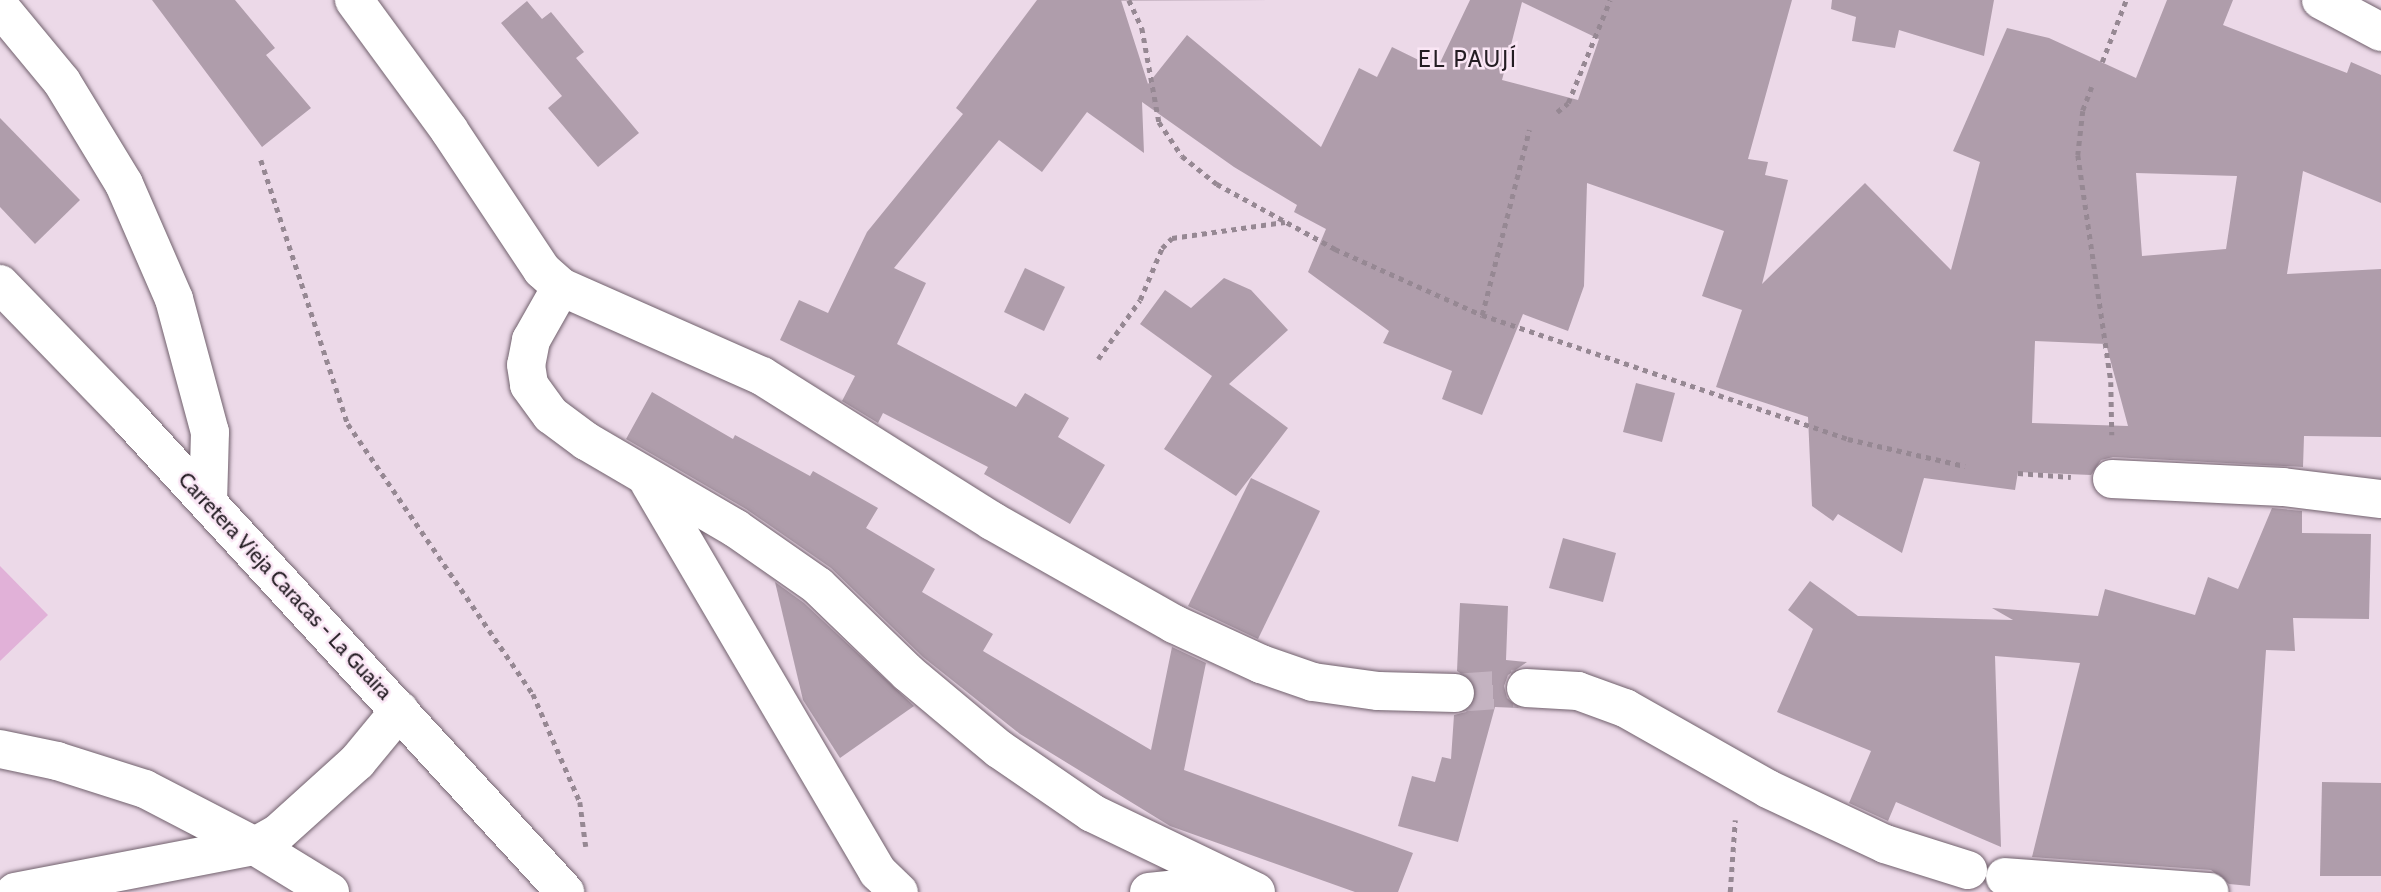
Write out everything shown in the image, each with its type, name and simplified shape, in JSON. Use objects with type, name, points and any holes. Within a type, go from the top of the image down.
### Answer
[{"type":"street","points":[[354,0],[449,130],[542,270],[561,287],[762,376],[992,521],[1174,624],[1261,664],[1313,682],[1378,691],[1455,693]]},
{"type":"street","points":[[2321,0],[2381,32]]},
{"type":"street","points":[[0,8],[62,82],[124,184],[174,299],[210,432],[208,502]]},
{"type":"street","name":"Carretera Vieja Caracas - La Guaira","points":[[0,284],[208,502],[565,892]]},
{"type":"street","points":[[561,287],[531,340],[526,365],[529,385],[551,415],[646,477],[735,528],[818,586],[908,673],[989,740],[1092,813],[1256,892]]},
{"type":"street","points":[[646,477],[878,872],[899,892]]},
{"type":"street","points":[[2112,479],[2283,487],[2381,499]]},
{"type":"street","points":[[1526,688],[1578,691],[1625,708],[1732,768],[1885,844],[1969,870]]},
{"type":"street","points":[[15,892],[188,862],[255,846],[277,834],[357,762],[400,710]]},
{"type":"street","points":[[0,749],[57,761],[145,789],[255,846],[330,892]]},
{"type":"street","points":[[2006,877],[2208,892]]},
{"type":"street","points":[[1149,892],[1186,888],[1234,892]]},
{"type":"path","points":[[1129,0],[1142,28],[1159,122],[1182,156],[1217,184],[1285,222],[1482,315],[1849,439],[1965,466]]},
{"type":"path","points":[[1557,112],[1568,103],[1610,0]]},
{"type":"path","points":[[2102,62],[2126,0]]},
{"type":"path","points":[[2018,473],[2112,479],[2111,382],[2078,155],[2083,111],[2092,86]]},
{"type":"path","points":[[1482,315],[1529,130]]},
{"type":"path","points":[[261,160],[348,424],[367,458],[533,694],[580,802],[585,853]]},
{"type":"path","points":[[1098,359],[1140,300],[1162,248],[1172,238],[1285,222]]},
{"type":"path","points":[[1730,892],[1736,831],[1732,768]]},
{"type":"shaded area","points":[[0,566],[48,615],[0,661]]},
{"type":"building","points":[[152,0],[235,0],[275,48],[266,55],[311,108],[262,147]]},
{"type":"building","points":[[1037,0],[1121,0],[1148,84],[1187,35],[1321,147],[1359,68],[1377,77],[1392,47],[1437,69],[1470,0],[1792,0],[1748,159],[1768,162],[1765,175],[1788,180],[1762,284],[1865,183],[1951,270],[1980,162],[1953,151],[2007,28],[2049,38],[2136,78],[2167,0],[2233,0],[2223,25],[2347,73],[2351,62],[2381,75],[2381,203],[2303,171],[2287,274],[2381,269],[2381,437],[2304,436],[2303,467],[2113,457],[2101,460],[2091,475],[2018,472],[2015,490],[1924,478],[1902,553],[1838,514],[1833,521],[1812,506],[1808,417],[1716,387],[1742,310],[1702,296],[1724,231],[1587,183],[1584,286],[1568,331],[1523,314],[1482,415],[1442,399],[1452,371],[1383,343],[1389,331],[1308,272],[1326,229],[1294,212],[1297,205],[1234,167],[1142,102],[1144,153],[1087,112],[1042,172],[999,140],[894,268],[926,283],[897,344],[1016,407],[1025,393],[1069,418],[1058,437],[1105,465],[1070,524],[984,474],[988,467],[883,413],[878,423],[842,401],[855,376],[780,340],[799,300],[828,313],[867,232],[963,114],[956,108]],"holes":[[[1522,2],[1599,39],[1578,100],[1502,80]],[[2136,173],[2237,176],[2226,249],[2142,256]],[[2035,341],[2106,344],[2128,426],[2032,423]]]},
{"type":"building","points":[[1832,0],[1994,0],[1984,56],[1899,30],[1895,48],[1852,41],[1856,17],[1831,9]]},
{"type":"building","points":[[527,1],[542,19],[551,12],[584,52],[576,58],[639,133],[598,167],[548,108],[562,96],[501,23]]},
{"type":"building","points":[[0,118],[80,200],[35,244],[0,207]]},
{"type":"building","points":[[1025,268],[1065,287],[1044,331],[1004,312]]},
{"type":"building","points":[[1224,278],[1251,290],[1288,330],[1229,384],[1288,428],[1236,496],[1164,449],[1212,376],[1140,324],[1165,290],[1191,308]]},
{"type":"building","points":[[1636,383],[1675,393],[1662,442],[1623,432]]},
{"type":"building","points":[[652,392],[733,439],[735,435],[810,476],[813,471],[878,508],[866,528],[935,569],[922,592],[993,634],[983,651],[1151,750],[1172,647],[1206,663],[1184,770],[1413,853],[1398,892],[1355,892],[1170,826],[1020,734],[923,657],[831,568],[746,509],[626,439]]},
{"type":"building","points":[[1251,478],[1320,511],[1258,639],[1188,606]]},
{"type":"building","points":[[2272,508],[2302,511],[2302,533],[2371,534],[2369,619],[2293,618],[2295,651],[2266,650],[2250,886],[2229,884],[2211,870],[2032,857],[2080,663],[1995,656],[2001,847],[1896,802],[1888,821],[1849,803],[1871,751],[1777,712],[1813,629],[1788,610],[1810,581],[1858,616],[2013,620],[1992,608],[2098,616],[2105,589],[2195,615],[2208,577],[2238,589]]},
{"type":"building","points":[[1563,538],[1616,553],[1603,602],[1549,588]]},
{"type":"building","points":[[775,582],[804,603],[914,706],[840,758],[803,700]]},
{"type":"building","points":[[1460,603],[1508,606],[1506,660],[1527,662],[1508,675],[1504,686],[1507,698],[1519,708],[1495,707],[1458,842],[1398,826],[1412,776],[1435,782],[1442,757],[1451,759],[1454,715],[1466,712],[1477,694],[1474,682],[1457,671]]},
{"type":"building","points":[[2322,782],[2381,783],[2381,876],[2320,876]]},
{"type":"tunnel","points":[[1455,693],[1526,688]]},
{"type":"district","name":"EL PAUJÍ","points":[[1468,59]]}]
